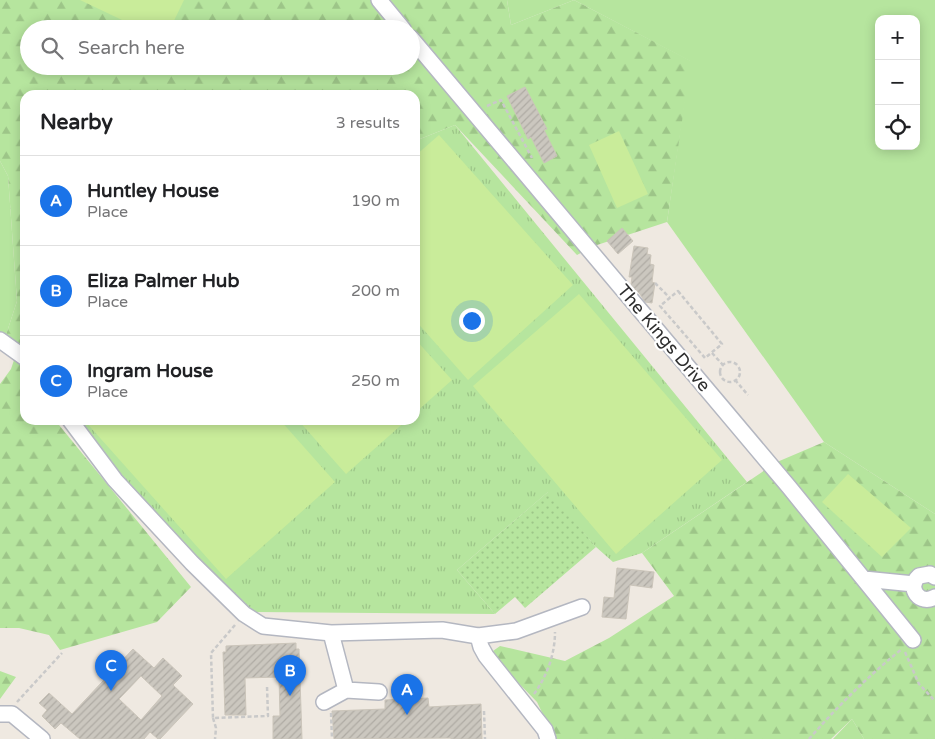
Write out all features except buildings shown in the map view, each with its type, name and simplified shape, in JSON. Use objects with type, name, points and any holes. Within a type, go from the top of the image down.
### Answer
[{"type":"street","points":[[379,0],[396,20]]},
{"type":"street","name":"The Kings Drive","points":[[420,49],[521,167],[913,640]]},
{"type":"street","points":[[0,340],[20,354]]},
{"type":"street","points":[[74,425],[115,480],[192,563],[244,614],[263,626],[331,633],[442,630],[478,636],[516,631],[582,607]]},
{"type":"street","points":[[935,577],[930,574],[924,574],[914,584],[914,590],[919,598],[930,600],[935,597]]},
{"type":"street","points":[[864,579],[914,584]]},
{"type":"street","points":[[331,633],[346,690]]},
{"type":"street","points":[[478,636],[486,656],[545,730],[548,739]]},
{"type":"street","points":[[324,702],[346,690],[379,692]]},
{"type":"street","points":[[4,713],[16,716],[42,739]]},
{"type":"path","points":[[474,112],[501,100],[532,158],[521,167]]},
{"type":"path","points":[[655,283],[670,298]]},
{"type":"path","points":[[678,291],[722,344],[705,358],[660,306],[670,298],[678,291]]},
{"type":"path","points":[[712,353],[723,365]]},
{"type":"path","points":[[730,362],[736,365],[739,371],[735,380],[728,382],[722,378],[720,371],[723,365],[730,362]]},
{"type":"path","points":[[735,380],[748,395]]},
{"type":"path","points":[[215,739],[216,728],[213,718],[211,653],[244,614]]},
{"type":"path","points":[[527,706],[542,684],[550,664],[555,643],[555,617]]},
{"type":"path","points":[[809,739],[834,711],[875,671],[904,648],[919,684],[935,701]]},
{"type":"path","points":[[4,713],[62,653]]},
{"type":"path","points":[[213,718],[268,716],[267,686]]},
{"type":"path","points":[[324,702],[330,708],[332,739]]},
{"type":"path","points":[[484,711],[485,739]]},
{"type":"green space","points":[[0,0],[507,0],[511,25],[574,0],[691,61],[667,222],[594,246],[577,255],[455,125],[420,139],[420,90],[20,90],[20,425],[59,425],[191,587],[157,622],[60,650],[49,635],[19,628],[0,628],[0,384],[11,369],[15,357],[6,335],[17,301],[8,176],[0,161]]},
{"type":"green space","points":[[80,0],[184,0],[174,20],[122,20]]},
{"type":"green space","points":[[507,0],[574,0],[511,25]]},
{"type":"green space","points":[[574,0],[935,0],[935,514],[824,442],[667,222],[690,61]]},
{"type":"green space","points":[[455,125],[747,482],[642,553],[613,562],[596,547],[548,492],[457,570],[495,614],[249,612],[124,480],[83,425],[420,425],[420,139]]},
{"type":"green space","points":[[619,131],[648,194],[617,208],[589,145]]},
{"type":"green space","points":[[439,135],[573,285],[468,380],[420,326],[420,152]]},
{"type":"green space","points":[[0,161],[8,176],[17,301],[6,335],[0,333]]},
{"type":"green space","points":[[579,294],[722,460],[616,554],[473,386]]},
{"type":"green space","points":[[420,345],[452,380],[420,409]]},
{"type":"green space","points":[[88,425],[284,425],[335,482],[226,579]]},
{"type":"green space","points":[[302,425],[401,425],[346,474]]},
{"type":"green space","points":[[824,442],[935,514],[935,739],[864,739],[852,719],[831,739],[555,739],[537,702],[495,659],[493,651],[500,646],[565,661],[609,638],[674,596],[642,553],[777,462]]},
{"type":"green space","points":[[848,474],[911,528],[882,557],[822,502]]},
{"type":"green space","points":[[549,491],[596,547],[525,608],[515,597],[495,614],[457,570]]},
{"type":"green space","points":[[0,671],[16,677],[0,699]]},
{"type":"green space","points":[[852,719],[864,739],[833,739]]},
{"type":"place","name":"Ingram House","points":[[111,691]]},
{"type":"place","name":"Eliza Palmer Hub","points":[[290,696]]},
{"type":"place","name":"Huntley House","points":[[407,715]]}]
